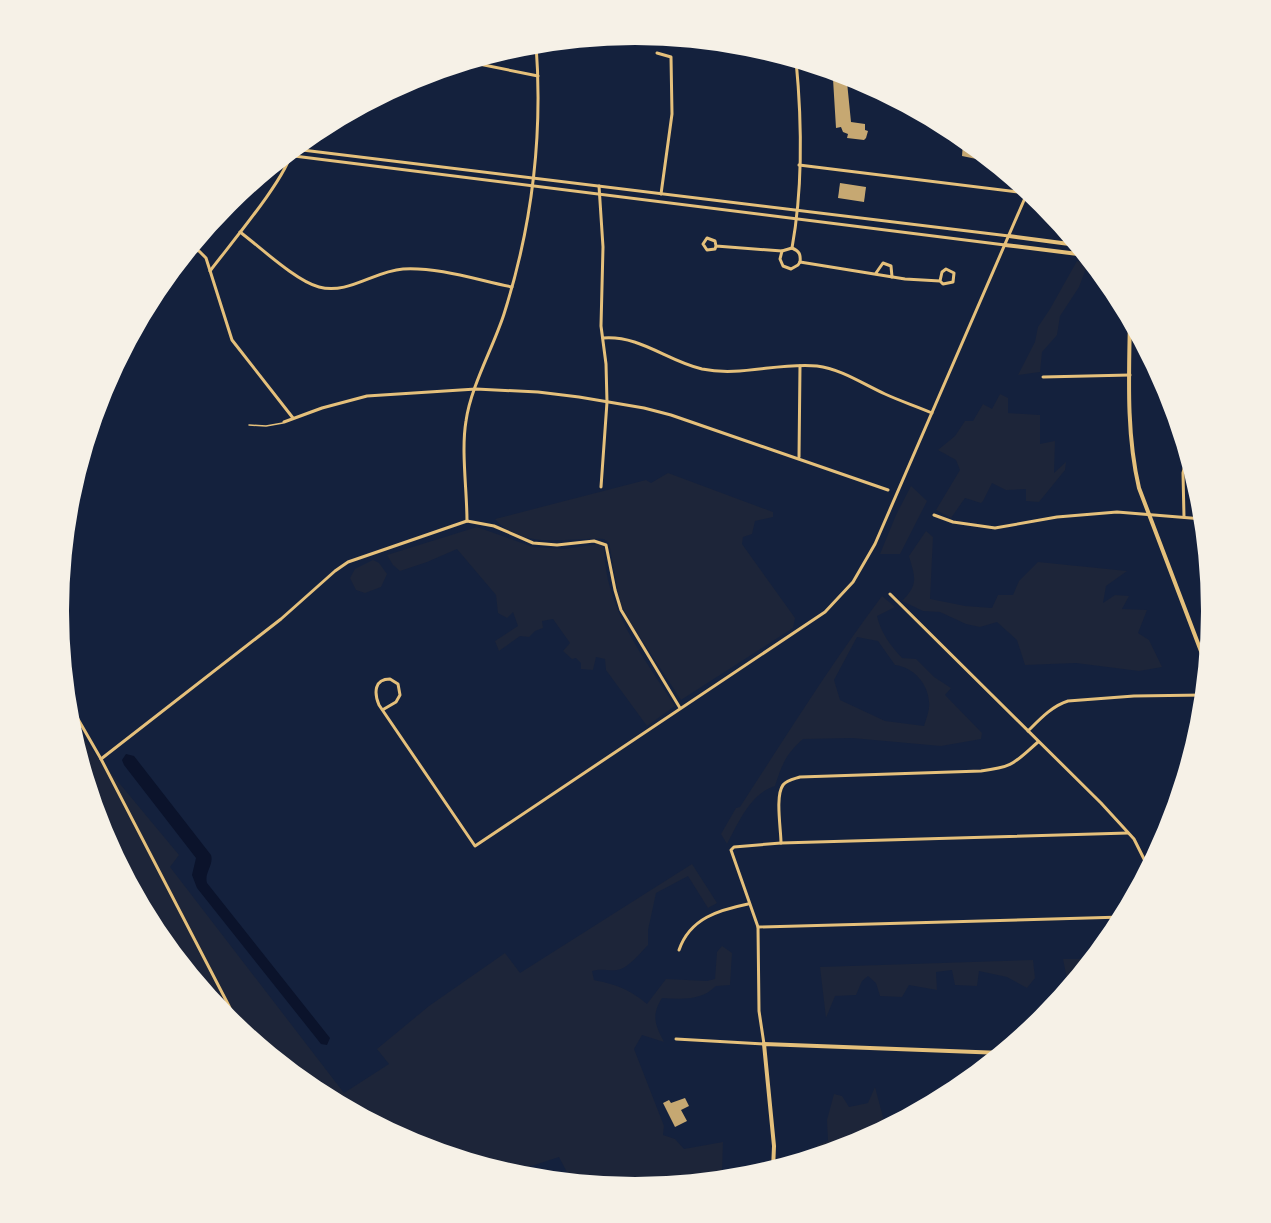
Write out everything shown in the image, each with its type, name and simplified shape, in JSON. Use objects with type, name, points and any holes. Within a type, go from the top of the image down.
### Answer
[{"type":"street","points":[[657,53],[671,57],[672,105],[662,194]]},
{"type":"street","points":[[467,521],[465,429],[467,414],[497,336],[512,287],[533,186],[539,106],[537,54]]},
{"type":"street","points":[[485,65],[538,76]]},
{"type":"street","points":[[792,248],[798,218],[800,165],[796,68]]},
{"type":"street","points":[[307,151],[1065,243]]},
{"type":"street","points":[[300,155],[1074,253]]},
{"type":"street","points":[[800,165],[1014,190]]},
{"type":"street","points":[[210,271],[272,189],[286,166]]},
{"type":"street","points":[[599,186],[603,247],[601,326],[607,402],[601,487]]},
{"type":"street","points":[[384,709],[393,704],[400,695],[398,684],[390,679],[383,680],[375,689],[378,703],[475,846],[830,607],[865,565],[875,544],[1024,200]]},
{"type":"street","points":[[240,232],[302,279],[321,288],[343,287],[384,272],[405,269],[437,272],[512,287]]},
{"type":"street","points":[[716,246],[715,241],[707,238],[703,244],[707,250],[715,249],[716,246],[782,251],[792,248],[798,250],[801,256],[795,268],[783,266],[780,259],[782,251]]},
{"type":"street","points":[[198,252],[203,254],[210,271],[232,340],[293,418]]},
{"type":"street","points":[[800,262],[892,277],[940,281],[943,284],[953,282],[954,273],[946,269],[942,272],[940,281]]},
{"type":"street","points":[[876,273],[882,263],[887,263],[891,266],[892,277]]},
{"type":"street","points":[[1130,335],[1132,452],[1139,488],[1201,651]]},
{"type":"street","points":[[603,338],[620,337],[631,340],[678,361],[711,370],[735,372],[819,366],[932,412]]},
{"type":"street","points":[[799,458],[800,366]]},
{"type":"street","points":[[1043,377],[1130,375]]},
{"type":"street","points":[[284,422],[366,396],[476,389],[538,392],[644,408],[671,415],[888,490]]},
{"type":"street","points":[[1184,469],[1184,516]]},
{"type":"street","points":[[934,514],[953,522],[995,528],[1080,514],[1117,512],[1194,518]]},
{"type":"street","points":[[101,759],[281,619],[334,571],[348,562],[467,521],[494,526],[533,543],[557,545],[596,541],[606,545],[616,595],[623,615],[681,709]]},
{"type":"street","points":[[890,594],[1134,839],[1145,860]]},
{"type":"street","points":[[1028,731],[1047,712],[1068,701],[1134,696],[1195,696]]},
{"type":"street","points":[[80,723],[228,1005]]},
{"type":"street","points":[[782,843],[779,802],[782,786],[788,781],[800,777],[1002,769],[1014,764],[1038,742]]},
{"type":"street","points":[[773,1161],[774,1146],[759,1011],[758,927],[730,850],[744,845],[782,843],[1128,833]]},
{"type":"street","points":[[679,950],[688,930],[698,922],[727,909],[748,904]]},
{"type":"street","points":[[758,927],[1112,917]]},
{"type":"street","points":[[676,1039],[990,1053]]},
{"type":"lane","points":[[249,425],[266,426],[284,422]]},
{"type":"shaded area","points":[[1077,261],[1081,262],[1086,268],[1079,287],[1060,316],[1057,335],[1042,352],[1040,372],[1018,375],[1035,342],[1038,327]]},
{"type":"shaded area","points":[[1000,394],[1008,398],[1008,413],[1040,415],[1040,444],[1055,441],[1054,473],[1066,462],[1065,470],[1039,502],[1026,501],[1026,489],[1006,490],[992,483],[981,503],[965,498],[951,518],[936,510],[960,470],[956,460],[938,450],[955,436],[965,421],[973,421],[983,404],[992,409]]},
{"type":"shaded area","points":[[668,473],[773,512],[773,517],[755,521],[752,534],[743,537],[742,544],[795,618],[793,628],[681,700],[620,603],[609,543],[604,539],[532,539],[506,529],[495,519],[646,480],[651,483]]},
{"type":"shaded area","points":[[911,486],[927,501],[900,554],[880,554],[896,515]]},
{"type":"shaded area","points":[[477,527],[533,547],[564,549],[599,544],[604,547],[606,570],[618,611],[639,650],[675,706],[647,726],[606,670],[605,659],[596,657],[593,670],[581,669],[581,663],[576,658],[572,659],[563,651],[570,643],[553,619],[542,621],[543,628],[535,631],[529,637],[520,636],[499,651],[495,641],[518,626],[513,612],[507,618],[498,613],[496,595],[457,549],[400,571],[387,555]]},
{"type":"shaded area","points":[[926,531],[933,537],[930,599],[965,606],[992,608],[998,595],[1013,595],[1019,581],[1038,562],[1127,571],[1106,586],[1103,603],[1115,595],[1129,596],[1122,609],[1147,610],[1138,633],[1149,640],[1162,667],[1139,671],[1076,663],[1025,665],[1017,640],[997,622],[980,627],[966,624],[940,612],[923,611],[902,601],[911,590],[914,580],[909,556]]},
{"type":"shaded area","points":[[373,560],[379,563],[387,574],[381,587],[365,593],[356,590],[350,578],[355,569]]},
{"type":"shaded area","points":[[882,596],[895,607],[877,616],[886,638],[902,658],[916,659],[934,677],[951,688],[945,695],[982,733],[981,739],[941,746],[852,738],[803,739],[785,760],[775,786],[766,790],[752,802],[727,844],[721,834],[736,808],[740,807]],"holes":[[[857,637],[878,641],[895,665],[908,669],[923,682],[929,705],[924,726],[885,721],[840,700],[834,680]]]},
{"type":"shaded area","points":[[83,738],[179,855],[170,867],[344,1093],[389,1064],[377,1049],[429,1006],[505,953],[520,973],[692,864],[717,903],[708,908],[688,876],[656,893],[648,930],[648,945],[634,960],[621,969],[592,971],[594,980],[622,988],[647,1004],[666,979],[707,981],[715,979],[717,952],[722,946],[732,953],[730,985],[716,986],[697,997],[662,998],[656,1010],[655,1020],[664,1042],[642,1035],[634,1049],[664,1126],[663,1135],[675,1139],[684,1149],[723,1142],[722,1171],[673,1177],[598,1177],[568,1174],[559,1157],[527,1167],[489,1159],[419,1135],[385,1120],[321,1083],[262,1037],[235,1012],[186,956],[145,895],[112,828],[99,794]]},
{"type":"shaded area","points":[[126,754],[134,756],[211,855],[207,883],[330,1038],[327,1045],[321,1044],[197,888],[192,875],[196,858],[124,765],[122,760]]},
{"type":"shaded area","points":[[1063,959],[1083,959],[1067,978]]},
{"type":"shaded area","points":[[1033,960],[1035,978],[1027,988],[1007,977],[979,971],[977,986],[955,985],[952,970],[936,972],[937,990],[909,985],[902,997],[880,996],[876,983],[868,976],[862,981],[856,995],[835,996],[826,1018],[820,967]]},
{"type":"shaded area","points":[[875,1087],[884,1121],[818,1148],[817,1145],[828,1141],[827,1120],[834,1094],[842,1096],[849,1107],[868,1103]]},
{"type":"building","points":[[833,81],[847,86],[851,122],[865,124],[865,130],[868,131],[864,140],[847,138],[848,134],[843,132],[841,127],[836,128]]},
{"type":"building","points":[[963,149],[976,159],[962,156]]},
{"type":"building","points":[[840,183],[866,187],[864,202],[838,198]]},
{"type":"building","points":[[685,1098],[689,1106],[681,1110],[687,1121],[675,1127],[663,1103]]}]
